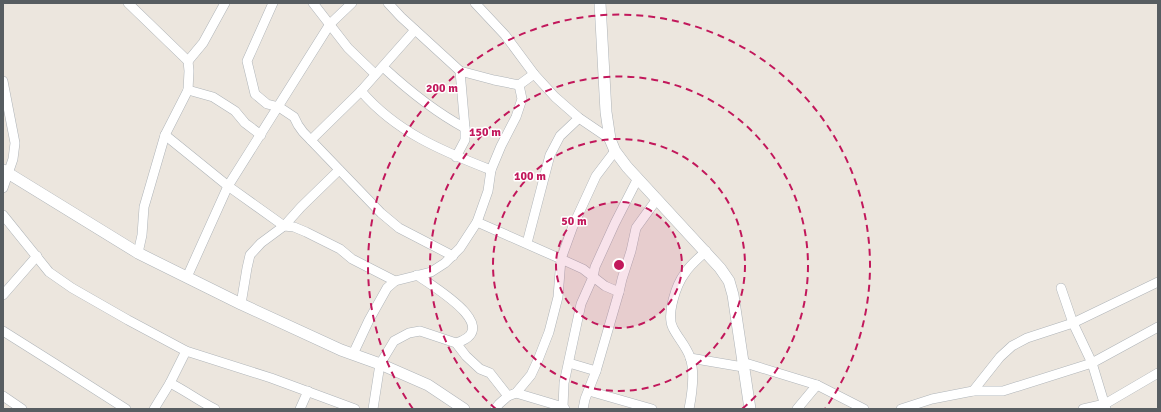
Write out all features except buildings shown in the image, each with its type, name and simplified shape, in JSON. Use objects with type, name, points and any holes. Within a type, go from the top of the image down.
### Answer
[{"type":"street","points":[[128,3],[188,61],[189,72],[188,90],[165,135],[144,207],[142,235],[138,253]]},
{"type":"street","points":[[188,61],[203,44],[226,3]]},
{"type":"street","points":[[273,3],[246,61],[255,94],[267,104],[279,107],[294,117],[298,125],[339,170],[381,213],[399,228],[453,256]]},
{"type":"street","points":[[314,3],[348,48],[375,74]]},
{"type":"street","points":[[187,277],[228,186],[330,24],[352,3]]},
{"type":"street","points":[[388,3],[401,18],[460,71],[520,85],[534,74]]},
{"type":"street","points":[[475,3],[505,35],[534,74],[555,97],[579,118],[610,139]]},
{"type":"street","points":[[600,3],[606,112],[610,139],[615,151],[627,167],[706,251],[720,268],[728,281],[733,295],[750,409]]},
{"type":"street","points":[[311,140],[361,91],[415,30]]},
{"type":"street","points":[[383,66],[399,81],[445,117],[465,128]]},
{"type":"street","points":[[456,157],[465,140],[460,71]]},
{"type":"street","points":[[3,81],[14,143],[13,159],[6,172],[3,188]]},
{"type":"street","points":[[353,354],[377,304],[387,288],[395,281],[431,272],[445,263],[460,248],[477,222],[488,191],[491,170],[516,117],[522,99],[520,85]]},
{"type":"street","points":[[188,90],[213,96],[235,111],[245,123],[261,135]]},
{"type":"street","points":[[361,91],[373,106],[412,134],[446,153],[491,170]]},
{"type":"street","points":[[527,243],[550,155],[560,136],[579,118]]},
{"type":"street","points":[[165,135],[228,186],[284,226],[294,227],[306,232],[340,249],[352,259],[395,281]]},
{"type":"street","points":[[495,409],[499,404],[512,395],[531,375],[538,360],[558,297],[561,259],[573,226],[596,176],[615,151]]},
{"type":"street","points":[[241,304],[250,255],[260,243],[284,226],[339,170]]},
{"type":"street","points":[[6,172],[138,253],[241,304],[353,354],[428,385],[464,409]]},
{"type":"street","points":[[373,409],[380,364],[394,342],[409,333],[420,331],[456,343],[466,356],[480,369],[490,373],[512,395],[564,408],[564,383],[581,304],[595,267],[638,178]]},
{"type":"street","points":[[583,409],[585,398],[596,371],[620,292],[622,279],[631,251],[636,228],[657,199]]},
{"type":"street","points":[[3,215],[49,272],[72,288],[128,320],[186,351],[271,378],[355,409]]},
{"type":"street","points":[[477,222],[583,269],[605,286],[620,292]]},
{"type":"street","points":[[689,409],[693,388],[690,358],[682,341],[672,327],[670,310],[678,285],[685,273],[706,251]]},
{"type":"street","points":[[3,295],[37,256]]},
{"type":"street","points":[[417,275],[458,304],[469,318],[473,325],[473,330],[464,339],[456,343]]},
{"type":"street","points":[[973,392],[1000,357],[1012,346],[1027,338],[1073,323],[1158,282]]},
{"type":"street","points":[[1061,288],[1073,323],[1092,363],[1106,407]]},
{"type":"street","points":[[900,409],[932,399],[973,392],[1003,391],[1092,363],[1158,327]]},
{"type":"street","points":[[3,332],[58,364],[126,409]]},
{"type":"street","points":[[154,409],[170,383],[186,351]]},
{"type":"street","points":[[690,358],[743,365],[817,385],[864,409]]},
{"type":"street","points":[[569,363],[596,371]]},
{"type":"street","points":[[1083,409],[1106,407],[1158,373]]},
{"type":"street","points":[[170,383],[189,392],[199,401],[215,409]]},
{"type":"street","points":[[797,409],[817,385]]},
{"type":"street","points":[[589,391],[652,409]]},
{"type":"street","points":[[300,409],[308,392]]},
{"type":"street","points":[[3,396],[22,409]]}]
